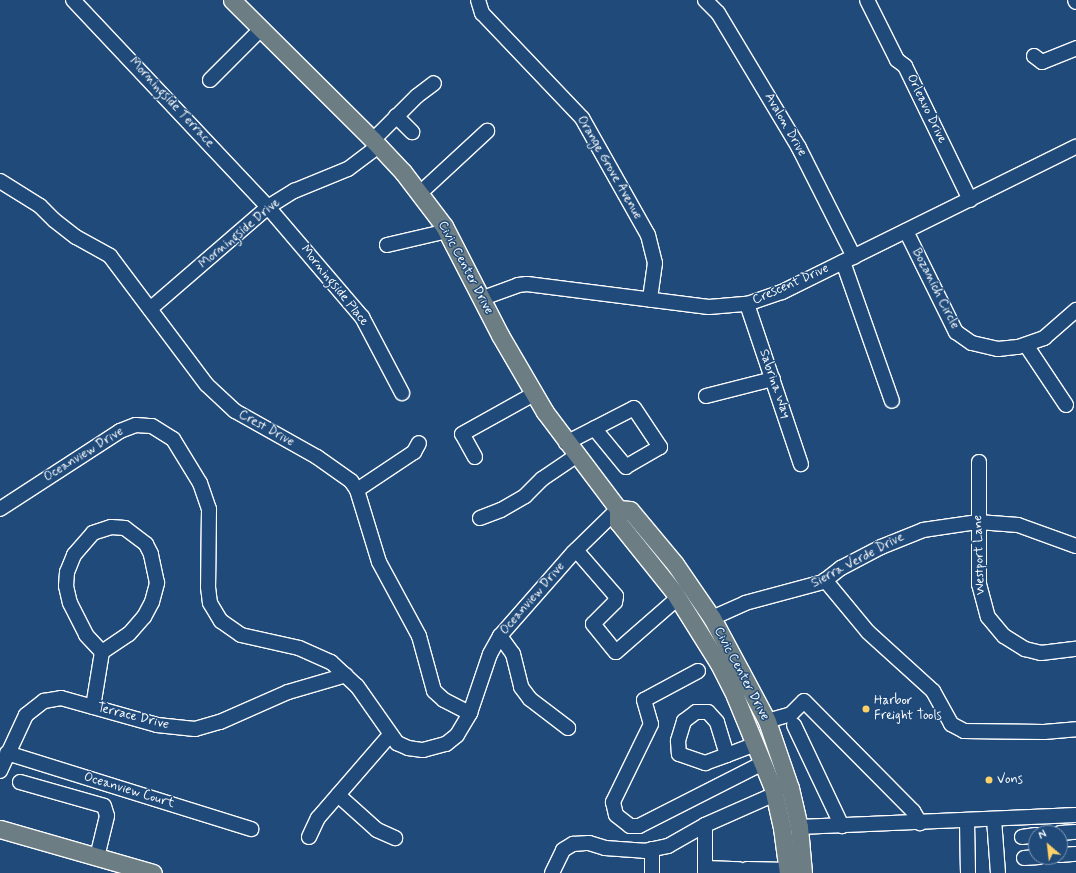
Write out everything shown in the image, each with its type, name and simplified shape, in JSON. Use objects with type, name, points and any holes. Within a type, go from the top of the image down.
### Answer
[{"type":"main road","name":"Civic Center Drive","points":[[232,0],[375,143],[419,194],[447,231],[483,298],[500,335],[534,394],[571,449],[618,509],[618,522],[676,595],[719,664],[755,744],[775,794],[793,872]]},
{"type":"main road","name":"Civic Center Drive","points":[[618,509],[630,510],[675,564],[712,618],[767,721],[790,788],[799,827],[793,872]]},
{"type":"main road","points":[[676,595],[685,599],[696,615],[712,618]]},
{"type":"main road","points":[[0,829],[153,873]]},
{"type":"main road","points":[[0,839],[120,873]]},
{"type":"street","name":"Morningside Terrace","points":[[73,0],[268,207]]},
{"type":"street","name":"Orange Grove Avenue","points":[[478,0],[482,14],[582,118],[648,235],[655,263],[650,300]]},
{"type":"street","name":"Avalon Drive","points":[[705,0],[718,13],[799,148],[848,260],[892,401]]},
{"type":"street","name":"Orleavo Drive","points":[[867,0],[897,60],[905,66],[970,200]]},
{"type":"street","points":[[210,80],[261,29]]},
{"type":"street","points":[[1034,56],[1042,62],[1076,48]]},
{"type":"street","name":"Morningside Drive","points":[[150,309],[268,207],[294,191],[348,169],[375,143],[396,116],[434,83]]},
{"type":"street","points":[[396,116],[412,132]]},
{"type":"street","points":[[419,194],[487,131]]},
{"type":"street","name":"Crescent Drive","points":[[483,298],[518,285],[527,284],[709,307],[747,304],[782,292],[1076,147]]},
{"type":"street","name":"Crest Drive","points":[[0,181],[40,206],[76,237],[110,256],[207,384],[235,411],[316,457],[351,481],[357,490],[379,562],[419,636],[434,691],[444,700],[470,713]]},
{"type":"street","name":"Morningside Place","points":[[268,207],[362,317],[402,393]]},
{"type":"street","points":[[387,245],[447,231]]},
{"type":"street","name":"Bozanich Circle","points":[[906,231],[956,332],[972,343],[998,349],[1026,344],[1054,331],[1076,310]]},
{"type":"street","name":"Sabrina Way","points":[[747,304],[802,464]]},
{"type":"street","points":[[1026,344],[1066,405]]},
{"type":"street","points":[[706,396],[773,379]]},
{"type":"street","points":[[475,457],[462,434],[534,394]]},
{"type":"street","points":[[480,518],[500,510],[524,496],[594,428],[634,408],[660,447],[626,466],[594,428]]},
{"type":"street","name":"Oceanview Drive","points":[[0,509],[120,431],[136,425],[152,426],[172,439],[200,483],[209,509],[208,588],[210,603],[221,621],[240,635],[314,653],[331,662],[346,675],[371,704],[397,744],[408,748],[423,750],[446,744],[457,735],[470,713],[490,654],[500,636],[576,550],[618,509]]},
{"type":"street","points":[[357,490],[414,452],[419,442]]},
{"type":"street","name":"Westport Lane","points":[[979,462],[979,584],[983,605],[993,626],[1017,645],[1034,652],[1050,653],[1076,649]]},
{"type":"street","name":"Sierra Verde Drive","points":[[712,618],[745,603],[808,587],[825,580],[841,568],[912,533],[950,524],[978,522],[1018,525],[1076,546]]},
{"type":"street","points":[[93,707],[102,652],[129,634],[144,617],[152,602],[157,583],[151,554],[146,544],[125,528],[111,527],[93,533],[74,555],[67,572],[66,586],[72,608],[86,635],[102,652]]},
{"type":"street","points":[[576,550],[616,596],[615,602],[593,624],[616,652],[676,595]]},
{"type":"street","points":[[825,580],[868,632],[933,691],[951,724],[964,731],[1044,732],[1076,729]]},
{"type":"street","points":[[500,636],[513,654],[521,687],[530,699],[568,728]]},
{"type":"street","points":[[698,671],[644,700],[651,724],[612,802],[616,815],[630,826],[639,826],[762,764]]},
{"type":"street","name":"Terrace Drive","points":[[0,771],[7,753],[26,715],[36,705],[61,698],[158,726],[195,729],[220,722],[288,692],[346,675]]},
{"type":"street","points":[[767,721],[791,714],[804,701],[913,812],[920,823]]},
{"type":"street","points":[[794,725],[842,826]]},
{"type":"street","points":[[309,837],[318,818],[390,735]]},
{"type":"street","points":[[727,755],[755,744]]},
{"type":"street","name":"Oceanview Court","points":[[7,753],[251,829]]},
{"type":"street","points":[[20,782],[104,806],[107,816],[97,857]]},
{"type":"street","points":[[552,873],[563,850],[573,844],[589,843],[605,848],[652,849],[668,846],[705,825],[775,794]]},
{"type":"street","points":[[338,795],[377,830],[395,838]]},
{"type":"street","points":[[799,827],[967,821],[1076,815]]},
{"type":"street","points":[[994,819],[998,873]]},
{"type":"street","points":[[967,821],[968,873]]},
{"type":"street","points":[[705,825],[705,871],[743,869],[793,872]]},
{"type":"street","points":[[652,849],[652,873]]},
{"type":"street","points":[[1024,858],[1028,858]]},
{"type":"place","name":"Harbor Freight Tools","points":[[866,709]]},
{"type":"place","name":"Vons","points":[[989,780]]}]
